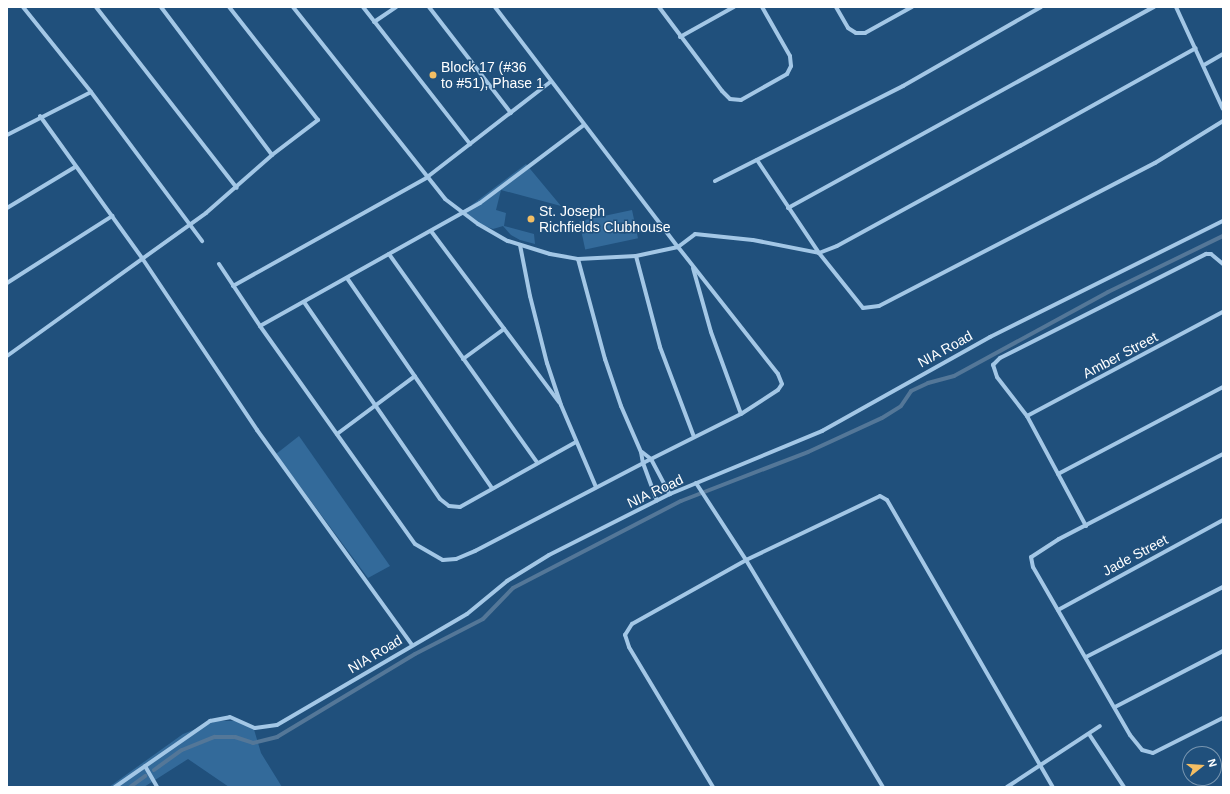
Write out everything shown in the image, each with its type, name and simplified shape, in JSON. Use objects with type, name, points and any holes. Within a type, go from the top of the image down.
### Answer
[{"type":"street","points":[[24,7],[91,92],[191,224],[202,241]]},
{"type":"street","points":[[96,7],[237,188]]},
{"type":"street","points":[[161,7],[272,155]]},
{"type":"street","points":[[7,356],[191,224],[237,188],[272,155],[318,120],[230,7]]},
{"type":"street","points":[[293,7],[426,178],[463,214],[508,241],[578,259],[636,256],[678,247],[695,234],[753,240],[819,253],[837,246],[1196,48]]},
{"type":"street","points":[[363,7],[470,144]]},
{"type":"street","points":[[374,22],[396,7]]},
{"type":"street","points":[[429,7],[511,113]]},
{"type":"street","points":[[219,264],[260,326],[415,544],[443,560],[456,558],[475,551],[596,487],[741,414],[778,390],[781,380],[550,82],[495,7]]},
{"type":"street","points":[[659,7],[722,91],[730,99],[741,100],[786,74],[791,66],[790,56],[762,7]]},
{"type":"street","points":[[680,37],[734,7]]},
{"type":"street","points":[[836,7],[848,28],[856,33],[865,33],[912,7]]},
{"type":"street","points":[[715,181],[903,86],[1041,7]]},
{"type":"street","points":[[788,208],[1154,7]]},
{"type":"street","points":[[1176,7],[1223,109]]},
{"type":"street","points":[[1204,65],[1223,54]]},
{"type":"street","points":[[233,286],[426,178],[550,82]]},
{"type":"street","points":[[7,135],[40,116],[91,92]]},
{"type":"street","points":[[40,116],[75,167],[142,258],[258,430],[412,645]]},
{"type":"street","points":[[757,160],[819,253],[858,304],[864,308],[879,306],[1155,163],[1223,122]]},
{"type":"street","points":[[260,326],[463,214],[584,126]]},
{"type":"street","points":[[7,208],[75,167]]},
{"type":"street","points":[[7,283],[112,216]]},
{"type":"street","name":"NIA Road","points":[[115,787],[210,721],[230,717],[255,728],[277,725],[467,614],[507,582],[549,555],[670,494],[822,431],[990,337],[1223,221]]},
{"type":"street","points":[[431,231],[561,405]]},
{"type":"street","points":[[520,245],[530,296],[561,405],[596,487]]},
{"type":"street","points":[[389,254],[537,462]]},
{"type":"street","points":[[1086,526],[1027,416],[992,370],[996,361],[1206,254],[1211,254],[1223,264]]},
{"type":"street","points":[[636,256],[660,347],[694,437]]},
{"type":"street","points":[[578,259],[605,359],[621,406],[641,452],[643,463],[657,501]]},
{"type":"street","points":[[692,266],[711,332],[741,414]]},
{"type":"street","points":[[347,278],[492,488]]},
{"type":"street","points":[[304,302],[440,499],[449,506],[460,507],[537,462],[576,442]]},
{"type":"street","name":"Amber Street","points":[[1027,416],[1223,312]]},
{"type":"street","points":[[463,359],[504,329]]},
{"type":"street","points":[[337,434],[415,376]]},
{"type":"street","points":[[1058,474],[1223,387]]},
{"type":"street","points":[[641,452],[651,459],[670,494]]},
{"type":"street","points":[[1223,454],[1035,553],[1031,557],[1033,567],[1142,750],[1152,753],[1223,718]]},
{"type":"street","points":[[696,483],[746,560],[882,787]]},
{"type":"street","points":[[713,787],[629,647],[625,634],[632,624],[746,560],[872,498],[880,496],[887,500],[1053,787]]},
{"type":"street","name":"Jade Street","points":[[1058,610],[1223,520]]},
{"type":"street","points":[[1086,657],[1223,587]]},
{"type":"street","points":[[1115,707],[1223,651]]},
{"type":"street","points":[[1007,787],[1100,726]]},
{"type":"street","points":[[1088,734],[1124,787]]},
{"type":"street","points":[[145,766],[157,787]]},
{"type":"shaded area","points":[[526,164],[561,206],[501,190],[496,210],[506,213],[504,226],[534,234],[535,244],[520,240],[511,235],[503,226],[493,229],[474,222],[465,210]]},
{"type":"shaded area","points":[[632,210],[638,238],[585,250],[579,221]]},
{"type":"shaded area","points":[[299,436],[390,566],[368,578],[276,454]]},
{"type":"shaded area","points":[[216,721],[235,721],[253,726],[261,753],[282,787],[229,787],[188,759],[144,787],[109,787],[183,734]]},
{"type":"waterway","points":[[154,770],[182,750],[215,737],[235,737],[253,743],[277,737],[415,654],[483,619],[513,588],[681,501],[808,452],[882,418],[901,406],[911,391],[928,383],[954,376],[1108,292],[1223,236]]},
{"type":"waterway","points":[[130,787],[145,776]]},
{"type":"place","name":"Block 17 (#36 to #51), Phase 1","points":[[433,75]]},
{"type":"place","name":"St. Joseph Richfields Clubhouse","points":[[531,219]]}]
